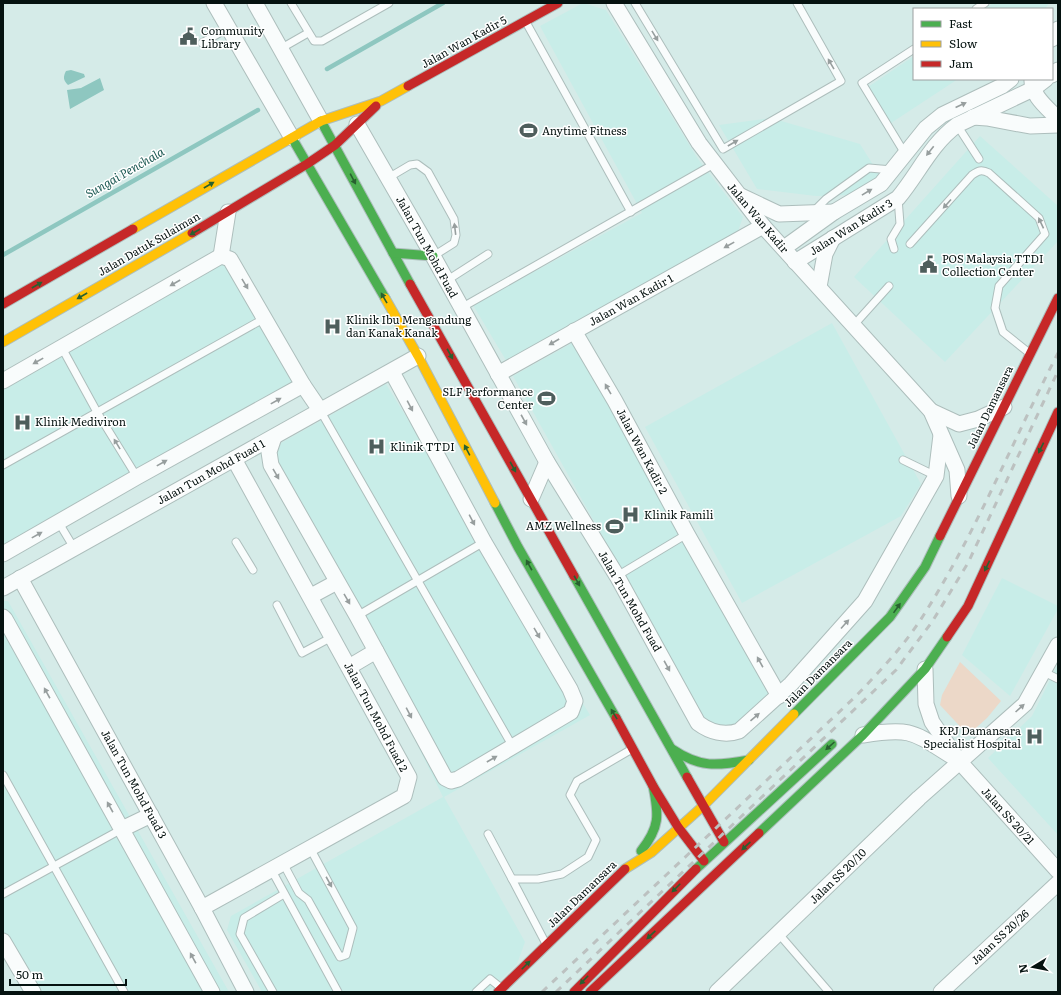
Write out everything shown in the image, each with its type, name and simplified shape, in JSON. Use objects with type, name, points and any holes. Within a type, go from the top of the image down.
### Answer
[{"type":"main road","name":"Jalan Wan Kadir 5","points":[[321,121],[381,101],[558,3]]},
{"type":"main road","name":"Jalan Wan Kadir 5","points":[[307,164],[334,145],[381,101]]},
{"type":"main road","name":"Jalan Datuk Sulaiman","points":[[3,304],[321,121]]},
{"type":"main road","points":[[321,121],[400,267],[724,842]]},
{"type":"main road","points":[[292,138],[326,198],[420,350],[518,547],[592,678],[634,748],[653,786],[678,827],[704,861]]},
{"type":"main road","name":"Jalan Datuk Sulaiman","points":[[3,342],[228,212],[307,164]]},
{"type":"main road","points":[[264,190],[289,186]]},
{"type":"main road","points":[[312,187],[326,198]]},
{"type":"main road","points":[[393,253],[433,256]]},
{"type":"main road","points":[[400,267],[417,316]]},
{"type":"main road","name":"Jalan Damansara","points":[[500,990],[627,867],[652,852],[703,806],[890,618],[925,567],[1004,408],[1029,353],[1058,298]]},
{"type":"main road","points":[[590,992],[863,735],[925,669],[968,606],[1058,412]]},
{"type":"main road","points":[[891,691],[925,669]]},
{"type":"main road","points":[[574,992],[580,982],[704,861],[838,739]]},
{"type":"main road","points":[[672,749],[689,761],[708,766],[749,760]]},
{"type":"main road","points":[[627,867],[650,840],[657,826],[659,813],[653,786]]},
{"type":"street","points":[[214,3],[292,138]]},
{"type":"street","points":[[255,3],[321,121]]},
{"type":"street","name":"Jalan Wan Kadir","points":[[614,3],[699,143],[738,195],[763,226],[931,411],[957,470],[960,498]]},
{"type":"street","name":"Jalan Wan Kadir 3","points":[[784,248],[834,212],[881,184],[904,152],[926,128],[942,115],[1002,86],[1010,80]]},
{"type":"street","name":"Jalan Wan Kadir 3","points":[[796,262],[898,198],[910,183],[930,151],[947,132],[970,117],[1043,80]]},
{"type":"street","points":[[1033,84],[1038,98],[1058,119]]},
{"type":"street","points":[[970,117],[987,118],[1030,126],[1058,125]]},
{"type":"street","name":"Jalan Tun Mohd Fuad","points":[[357,124],[433,256],[547,462],[617,576],[698,723],[707,730],[730,734],[739,731],[792,684],[865,601],[936,476],[941,435]]},
{"type":"street","points":[[738,195],[779,214],[834,212]]},
{"type":"street","points":[[221,256],[228,212]]},
{"type":"street","name":"Jalan Wan Kadir 1","points":[[498,374],[763,226]]},
{"type":"street","points":[[819,287],[825,254],[834,237]]},
{"type":"street","points":[[221,256],[230,260],[303,385],[320,410]]},
{"type":"street","points":[[3,381],[221,256]]},
{"type":"street","name":"Jalan Wan Kadir 2","points":[[574,331],[779,696]]},
{"type":"street","name":"Jalan Tun Mohd Fuad 1","points":[[3,588],[320,410],[392,372],[420,350]]},
{"type":"street","points":[[274,437],[269,452],[271,465],[357,616],[445,778],[451,781],[458,779],[571,712],[575,701],[570,689],[484,542],[392,372]]},
{"type":"street","points":[[3,554],[137,477],[303,385]]},
{"type":"street","name":"Jalan Wan Kadir","points":[[931,411],[959,424],[978,419],[1004,408]]},
{"type":"street","name":"Jalan Tun Mohd Fuad 2","points":[[202,908],[404,796],[409,777],[311,596],[234,459]]},
{"type":"street","points":[[531,499],[547,462]]},
{"type":"street","name":"Jalan Tun Mohd Fuad 3","points":[[20,578],[202,908],[246,992]]},
{"type":"street","points":[[311,596],[337,582]]},
{"type":"street","points":[[3,617],[212,992]]},
{"type":"street","name":"Jalan SS 20/10","points":[[717,992],[959,761],[1025,704],[1058,646]]},
{"type":"street","points":[[349,667],[376,652]]},
{"type":"street","name":"Jalan SS 20/21","points":[[925,669],[926,704],[932,722],[959,761],[1058,870]]},
{"type":"street","points":[[570,689],[592,678]]},
{"type":"street","name":"Jalan SS 20/21","points":[[863,735],[893,730],[918,735],[959,761]]},
{"type":"street","points":[[122,829],[150,815]]},
{"type":"street","name":"Jalan SS 20/26","points":[[944,991],[1058,883]]},
{"type":"street","points":[[3,941],[33,992]]},
{"type":"lane","points":[[291,3],[314,41],[322,41],[384,4]]},
{"type":"lane","points":[[635,3],[723,149],[841,81],[797,3]]},
{"type":"lane","points":[[526,22],[631,212]]},
{"type":"lane","points":[[202,43],[228,28]]},
{"type":"lane","points":[[280,49],[308,33]]},
{"type":"lane","points":[[904,152],[862,83],[913,51]]},
{"type":"lane","points":[[957,125],[979,159]]},
{"type":"lane","points":[[388,178],[410,165],[417,164],[428,172],[454,219],[456,235],[454,243],[433,256]]},
{"type":"lane","points":[[461,308],[714,164]]},
{"type":"lane","points":[[812,214],[826,199],[869,168],[892,170]]},
{"type":"lane","points":[[910,244],[972,175],[978,171],[989,173],[1039,218],[1045,234],[999,286],[995,308],[1003,332],[1029,353]]},
{"type":"lane","points":[[894,249],[891,239],[900,224],[898,198]]},
{"type":"lane","points":[[446,281],[488,254]]},
{"type":"lane","points":[[853,326],[889,286]]},
{"type":"lane","points":[[3,464],[265,318]]},
{"type":"lane","points":[[62,348],[97,412],[137,477]]},
{"type":"lane","points":[[320,410],[417,582],[513,747]]},
{"type":"lane","points":[[903,460],[936,476]]},
{"type":"lane","points":[[59,523],[74,548]]},
{"type":"lane","points":[[617,576],[687,534]]},
{"type":"lane","points":[[236,542],[253,570]]},
{"type":"lane","points":[[357,616],[484,542]]},
{"type":"lane","points":[[277,606],[302,653],[333,636]]},
{"type":"lane","points":[[1044,672],[1058,680]]},
{"type":"lane","points":[[512,879],[538,879],[562,874],[588,857],[596,840],[570,795],[577,781],[634,748]]},
{"type":"lane","points":[[3,775],[124,992]]},
{"type":"lane","points":[[3,894],[122,829]]},
{"type":"lane","points":[[488,834],[547,944]]},
{"type":"lane","points":[[277,866],[299,893],[308,900],[340,957],[346,955],[353,928],[310,848]]},
{"type":"lane","points":[[277,866],[284,894],[338,992]]},
{"type":"lane","points":[[272,992],[240,934],[244,918],[284,894]]},
{"type":"lane","points":[[778,933],[828,992]]},
{"type":"lane","points":[[476,992],[490,979],[500,990]]},
{"type":"shaded area","points":[[583,3],[606,10],[698,159],[743,217],[737,234],[507,362],[473,305],[642,213],[540,26]]},
{"type":"shaded area","points":[[993,3],[1049,3],[1046,8],[986,8]]},
{"type":"shaded area","points":[[913,57],[913,80],[956,80],[891,123],[868,87]]},
{"type":"shaded area","points":[[71,70],[84,74],[85,77],[68,85],[64,80],[64,77],[66,71]]},
{"type":"shaded area","points":[[100,78],[104,90],[70,109],[67,90],[81,88]]},
{"type":"shaded area","points":[[771,118],[860,144],[880,176],[850,195],[816,196],[757,189],[719,125]]},
{"type":"shaded area","points":[[980,136],[1058,206],[1058,241],[945,362],[854,277]]},
{"type":"shaded area","points":[[232,254],[305,382],[3,546],[3,385]]},
{"type":"shaded area","points":[[832,323],[921,484],[901,516],[742,603],[645,427]]},
{"type":"shaded area","points":[[574,342],[771,696],[737,729],[706,722],[513,376]]},
{"type":"shaded area","points":[[386,384],[590,715],[444,797],[525,942],[517,964],[488,992],[262,992],[227,930],[231,916],[443,797],[276,457],[281,443]]},
{"type":"shaded area","points":[[1002,578],[1058,606],[1058,609],[1010,696],[962,655]]},
{"type":"shaded area","points":[[3,601],[8,601],[229,992],[25,992],[3,954]]},
{"type":"shaded area","points":[[960,662],[1001,701],[987,718],[968,735],[940,705],[942,695]]},
{"type":"shaded area","name":"KPJ Damansara Specialist Hospital","points":[[1058,664],[1058,835],[988,758],[1032,716]]},
{"type":"waterway","name":"Sungai Penchala","points":[[327,69],[443,3]]},
{"type":"waterway","name":"Sungai Penchala","points":[[3,255],[258,110]]},
{"type":"railway","points":[[542,992],[855,697],[882,668],[916,627],[960,552],[994,486],[1058,353]]},
{"type":"railway","points":[[556,992],[896,670],[932,622],[968,563],[1058,371]]},
{"type":"traffic: fast","points":[[321,121],[410,284]]},
{"type":"traffic: fast","points":[[292,138],[385,298]]},
{"type":"traffic: fast","points":[[393,253],[433,256]]},
{"type":"traffic: fast","points":[[495,503],[518,547],[616,718]]},
{"type":"traffic: fast","points":[[794,714],[890,617],[925,567],[940,536]]},
{"type":"traffic: fast","points":[[574,576],[687,777]]},
{"type":"traffic: fast","points":[[759,833],[863,735],[925,669],[947,637]]},
{"type":"traffic: fast","points":[[696,869],[832,744]]},
{"type":"traffic: fast","points":[[672,749],[691,760],[709,764],[749,760]]},
{"type":"traffic: fast","points":[[641,851],[655,828],[657,813],[653,786]]},
{"type":"traffic: slow","points":[[133,229],[321,121],[381,101],[408,86]]},
{"type":"traffic: slow","points":[[3,342],[192,233]]},
{"type":"traffic: slow","points":[[385,298],[418,356],[495,503]]},
{"type":"traffic: slow","points":[[625,869],[652,852],[703,806],[794,714]]},
{"type":"traffic: jam","points":[[408,86],[558,3]]},
{"type":"traffic: jam","points":[[192,233],[307,164],[335,145],[376,106]]},
{"type":"traffic: jam","points":[[3,304],[133,229]]},
{"type":"traffic: jam","points":[[410,284],[574,576]]},
{"type":"traffic: jam","points":[[940,536],[1058,298]]},
{"type":"traffic: jam","points":[[947,637],[968,606],[1058,412]]},
{"type":"traffic: jam","points":[[616,718],[653,786],[678,827],[704,861]]},
{"type":"traffic: jam","points":[[687,777],[724,842]]},
{"type":"traffic: jam","points":[[590,992],[759,833]]},
{"type":"traffic: jam","points":[[498,992],[625,869]]},
{"type":"traffic: jam","points":[[574,992],[696,869]]},
{"type":"place","name":"Community Library","points":[[188,37]]},
{"type":"place","name":"Anytime Fitness","points":[[529,131]]},
{"type":"place","name":"POS Malaysia TTDI Collection Center","points":[[929,265]]},
{"type":"place","name":"Klinik Ibu Mengandung dan Kanak Kanak","points":[[333,326]]},
{"type":"place","name":"SLF Performance Center","points":[[546,398]]},
{"type":"place","name":"Klinik Mediviron","points":[[22,422]]},
{"type":"place","name":"Klinik TTDI","points":[[377,447]]},
{"type":"place","name":"Klinik Famili","points":[[631,515]]},
{"type":"place","name":"AMZ Wellness","points":[[614,526]]},
{"type":"place","name":"KPJ Damansara Specialist Hospital","points":[[1034,737]]}]
